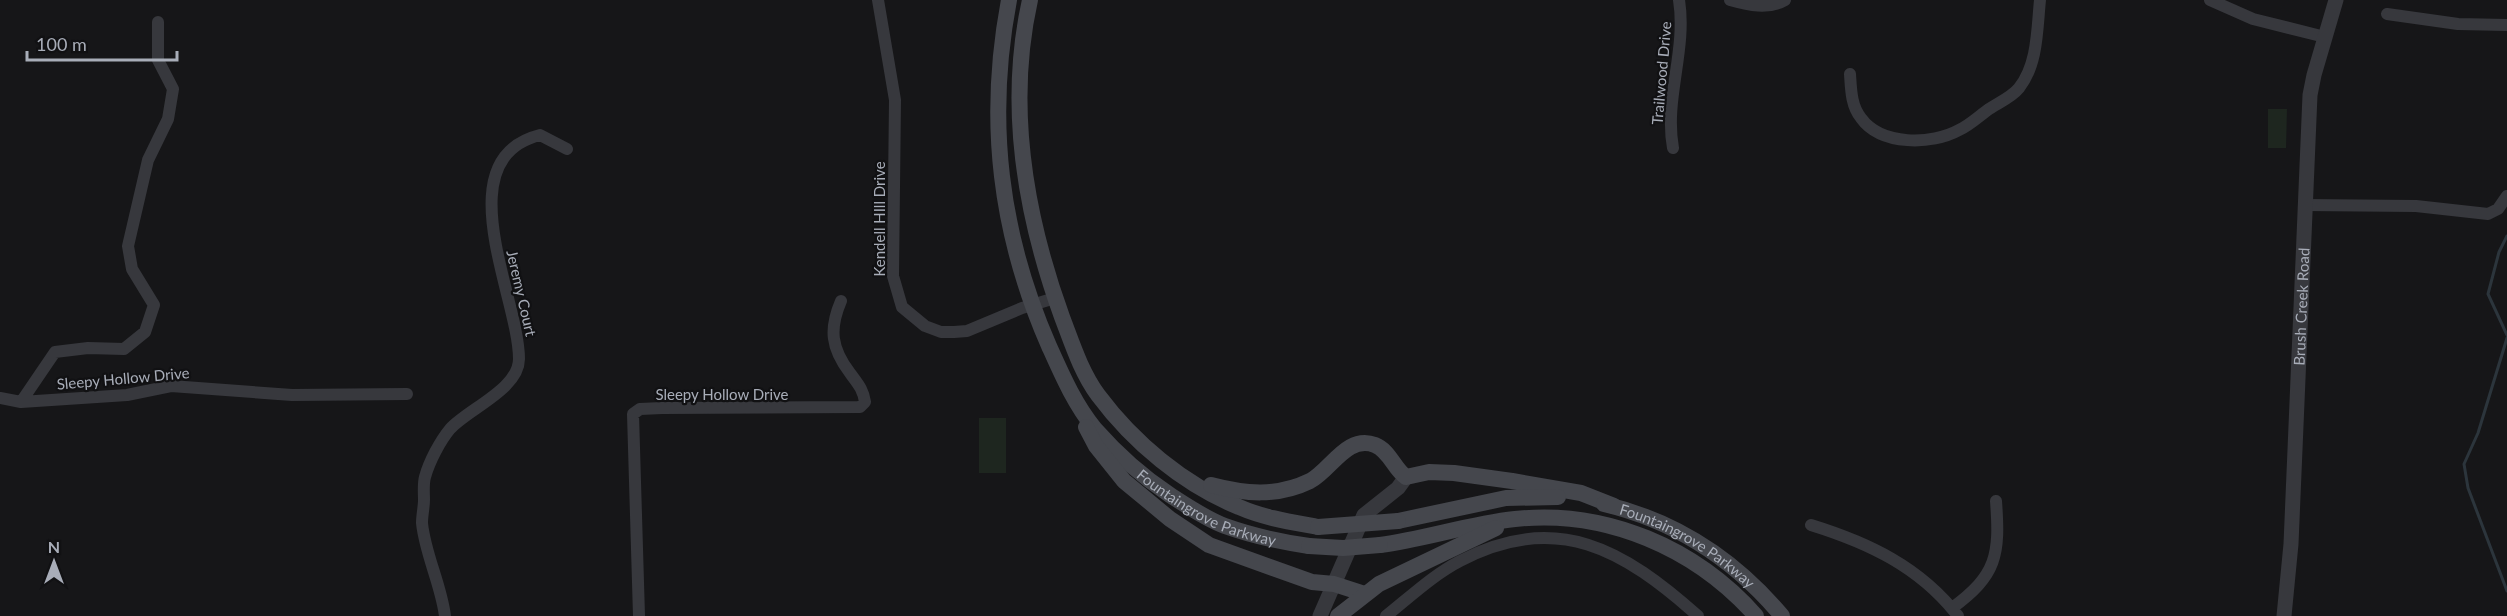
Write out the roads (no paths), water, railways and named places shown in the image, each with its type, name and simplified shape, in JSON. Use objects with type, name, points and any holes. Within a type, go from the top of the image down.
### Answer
[{"type":"main road","name":"Fountaingrove Parkway","points":[[1009,0],[1001,47],[998,89],[1000,161],[1004,203],[1032,306],[1076,402],[1095,429],[1155,484],[1189,507],[1224,526],[1267,539],[1309,546],[1343,548],[1380,545],[1502,521],[1545,517],[1582,520],[1619,528],[1664,545],[1712,574],[1756,616]]},
{"type":"main road","name":"Fountaingrove Parkway","points":[[1030,0],[1022,49],[1020,132],[1034,231],[1077,358],[1097,394],[1164,463],[1238,507],[1272,518],[1318,526],[1398,520],[1506,498],[1575,498],[1635,511],[1672,527],[1716,552],[1762,592],[1782,616]]},
{"type":"main road","points":[[1076,402],[1096,446],[1124,481],[1170,519],[1209,545],[1315,583],[1334,584],[1365,594]]},
{"type":"main road","points":[[1164,463],[1207,484],[1241,493],[1263,494],[1311,481],[1346,450],[1356,444],[1366,443],[1381,448],[1398,471],[1406,477],[1429,472],[1501,479],[1581,493],[1614,506]]},
{"type":"main road","points":[[1338,616],[1379,584],[1501,526],[1545,517]]},
{"type":"street","name":"Kendell HIll Drive","points":[[878,0],[895,100],[893,276],[902,307],[925,326],[941,332],[954,332],[967,330],[1056,298]]},
{"type":"street","name":"Trailwood Drive","points":[[1673,148],[1669,124],[1681,48],[1682,21],[1679,0]]},
{"type":"street","points":[[1730,0],[1754,6],[1776,5],[1785,0]]},
{"type":"street","points":[[1850,74],[1852,98],[1860,118],[1874,130],[1889,136],[1913,140],[1958,131],[2018,90],[2030,70],[2036,45],[2040,0]]},
{"type":"street","points":[[2211,0],[2253,20],[2325,37]]},
{"type":"street","name":"Brush Creek Road","points":[[2284,616],[2291,544],[2310,95],[2336,0]]},
{"type":"street","points":[[2387,14],[2458,24],[2507,25]]},
{"type":"street","name":"Sleepy Hollow Drive","points":[[21,402],[39,372],[56,352],[88,348],[124,349],[145,332],[154,305],[132,269],[128,246],[148,160],[168,119],[173,89],[158,60],[158,22]]},
{"type":"street","name":"Jeremy Court","points":[[445,616],[422,522],[424,479],[450,430],[469,412],[502,390],[519,364],[519,337],[498,265],[492,194],[496,176],[512,147],[525,138],[540,135],[567,149]]},
{"type":"street","points":[[2304,205],[2416,206],[2488,214],[2498,209],[2507,196]]},
{"type":"street","name":"Sleepy Hollow Drive","points":[[639,616],[633,414],[640,409],[662,408],[841,409],[860,407],[865,402],[863,389],[839,356],[831,330],[841,301]]},
{"type":"street","name":"Sleepy Hollow Drive","points":[[0,398],[21,402],[128,395],[171,386],[292,395],[408,394]]},
{"type":"street","points":[[1320,616],[1364,515],[1398,488],[1406,477]]},
{"type":"street","points":[[1811,525],[1867,544],[1892,557],[1916,575],[1955,612],[1976,590],[1994,559],[1997,543],[1996,501]]},
{"type":"street","points":[[1386,616],[1459,561],[1494,546],[1535,537],[1579,542],[1637,567],[1698,616]]},
{"type":"waterway","points":[[2507,236],[2499,252],[2488,294],[2507,335]]},
{"type":"waterway","points":[[2507,338],[2478,433],[2464,464],[2468,488],[2507,591]]}]
